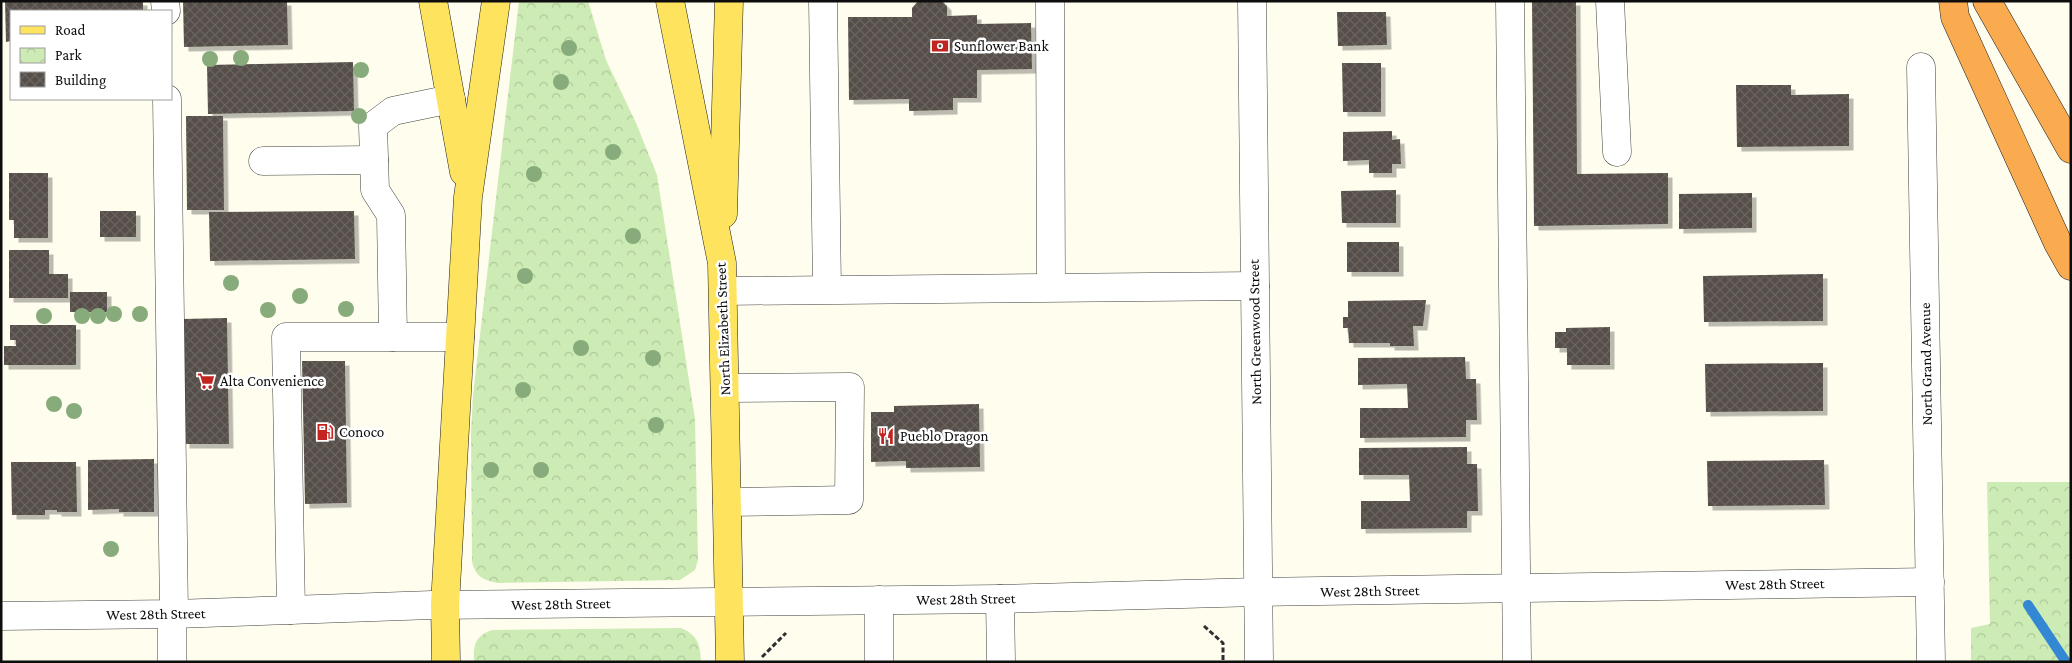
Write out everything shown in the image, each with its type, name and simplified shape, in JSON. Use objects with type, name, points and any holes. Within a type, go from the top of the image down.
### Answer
[{"type":"highway","points":[[1953,1],[1955,17],[2058,243],[2071,266]]},
{"type":"highway","points":[[1987,1],[2071,149]]},
{"type":"main road","points":[[433,1],[468,197]]},
{"type":"main road","points":[[446,662],[445,605],[468,197],[496,1]]},
{"type":"main road","name":"North Elizabeth Street","points":[[670,1],[722,263],[730,662]]},
{"type":"main road","points":[[722,263],[730,1]]},
{"type":"street","points":[[823,1],[827,289]]},
{"type":"street","points":[[1050,1],[1052,286]]},
{"type":"street","name":"North Greenwood Street","points":[[1252,1],[1259,662]]},
{"type":"street","points":[[1510,1],[1517,662]]},
{"type":"street","points":[[1610,1],[1617,152]]},
{"type":"street","name":"North Grand Avenue","points":[[1921,67],[1931,662]]},
{"type":"street","points":[[167,100],[172,662]]},
{"type":"street","points":[[393,338],[391,215],[375,190],[373,126],[393,111],[451,100]]},
{"type":"street","points":[[263,161],[374,160]]},
{"type":"street","points":[[723,291],[1052,286],[1254,286]]},
{"type":"street","points":[[291,610],[286,338],[460,338]]},
{"type":"street","points":[[725,388],[850,387],[849,500],[727,502]]},
{"type":"street","name":"West 28th Street","points":[[1,616],[173,614],[445,605],[878,600],[1930,582]]},
{"type":"street","points":[[1000,598],[1001,662]]},
{"type":"street","points":[[878,600],[879,662]]},
{"type":"path","points":[[760,662],[760,659],[785,633]]},
{"type":"green space","points":[[519,1],[588,1],[606,60],[636,123],[657,175],[695,419],[698,560],[695,570],[680,580],[498,583],[481,577],[472,562],[471,433],[473,395]]},
{"type":"green space","points":[[1987,482],[2071,482],[2071,662],[1971,662],[1971,628],[1990,624]]},
{"type":"green space","points":[[681,628],[695,637],[700,651],[701,662],[474,662],[476,642],[486,632],[492,630]]},
{"type":"building","points":[[5,1],[143,1],[143,10],[10,10],[10,41],[6,42]]},
{"type":"building","points":[[183,1],[287,1],[288,45],[184,47]]},
{"type":"building","name":"Sunflower Bank","points":[[918,1],[942,1],[947,6],[947,16],[977,15],[977,24],[1031,23],[1032,69],[977,70],[977,98],[953,98],[953,110],[909,111],[909,99],[849,100],[848,17],[912,17],[912,8]]},
{"type":"building","points":[[1532,1],[1576,1],[1577,174],[1668,173],[1668,224],[1534,226]]},
{"type":"building","points":[[1337,12],[1386,12],[1387,45],[1338,46]]},
{"type":"building","points":[[353,62],[354,111],[208,114],[207,65]]},
{"type":"building","points":[[1342,63],[1381,63],[1381,112],[1343,112]]},
{"type":"building","points":[[1736,85],[1791,85],[1791,95],[1849,94],[1849,146],[1737,147]]},
{"type":"building","points":[[186,116],[223,116],[224,210],[187,210]]},
{"type":"building","points":[[1392,131],[1392,140],[1400,139],[1401,164],[1392,164],[1392,173],[1369,173],[1369,160],[1343,161],[1343,132]]},
{"type":"building","points":[[9,173],[48,173],[48,238],[14,238],[14,220],[9,220]]},
{"type":"building","points":[[1396,190],[1396,223],[1342,223],[1341,191]]},
{"type":"building","points":[[1752,193],[1752,228],[1679,229],[1679,194]]},
{"type":"building","points":[[100,211],[136,211],[136,237],[100,237]]},
{"type":"building","points":[[354,211],[355,259],[210,261],[209,212]]},
{"type":"building","points":[[1347,242],[1399,242],[1399,272],[1347,272]]},
{"type":"building","points":[[9,250],[49,250],[49,274],[68,274],[68,298],[9,298]]},
{"type":"building","points":[[1823,274],[1823,321],[1704,322],[1703,276]]},
{"type":"building","points":[[70,292],[107,292],[107,312],[70,312]]},
{"type":"building","points":[[1426,300],[1423,326],[1413,326],[1414,346],[1390,346],[1390,343],[1349,343],[1348,328],[1343,328],[1343,317],[1348,317],[1348,301]]},
{"type":"building","name":"Alta Convenience","points":[[227,318],[229,444],[185,444],[183,319]]},
{"type":"building","points":[[10,325],[76,325],[76,365],[4,365],[4,346],[16,346],[16,340],[10,340]]},
{"type":"building","points":[[1610,327],[1610,365],[1567,365],[1567,348],[1555,348],[1555,332],[1566,332],[1566,328]]},
{"type":"building","points":[[1465,357],[1466,379],[1476,379],[1477,420],[1466,420],[1466,437],[1360,438],[1360,408],[1408,408],[1407,384],[1358,385],[1358,358]]},
{"type":"building","name":"Conoco","points":[[302,361],[345,361],[347,503],[305,504]]},
{"type":"building","points":[[1823,363],[1823,411],[1706,412],[1705,364]]},
{"type":"building","points":[[979,404],[980,467],[906,468],[906,461],[871,462],[871,412],[894,412],[894,406]]},
{"type":"building","points":[[1467,447],[1467,464],[1477,464],[1478,511],[1467,511],[1467,528],[1361,529],[1361,501],[1410,501],[1409,475],[1359,475],[1359,448]]},
{"type":"building","points":[[154,459],[154,512],[119,512],[119,509],[88,510],[88,460]]},
{"type":"building","points":[[1824,460],[1825,505],[1708,506],[1707,461]]},
{"type":"building","points":[[11,462],[76,462],[77,512],[45,510],[45,515],[12,515]]},
{"type":"waterway","points":[[2028,605],[2066,662]]},
{"type":"place","name":"Sunflower Bank","points":[[940,46]]},
{"type":"place","name":"Alta Convenience","points":[[206,381]]},
{"type":"place","name":"Conoco","points":[[325,432]]},
{"type":"place","name":"Pueblo Dragon","points":[[886,436]]}]
